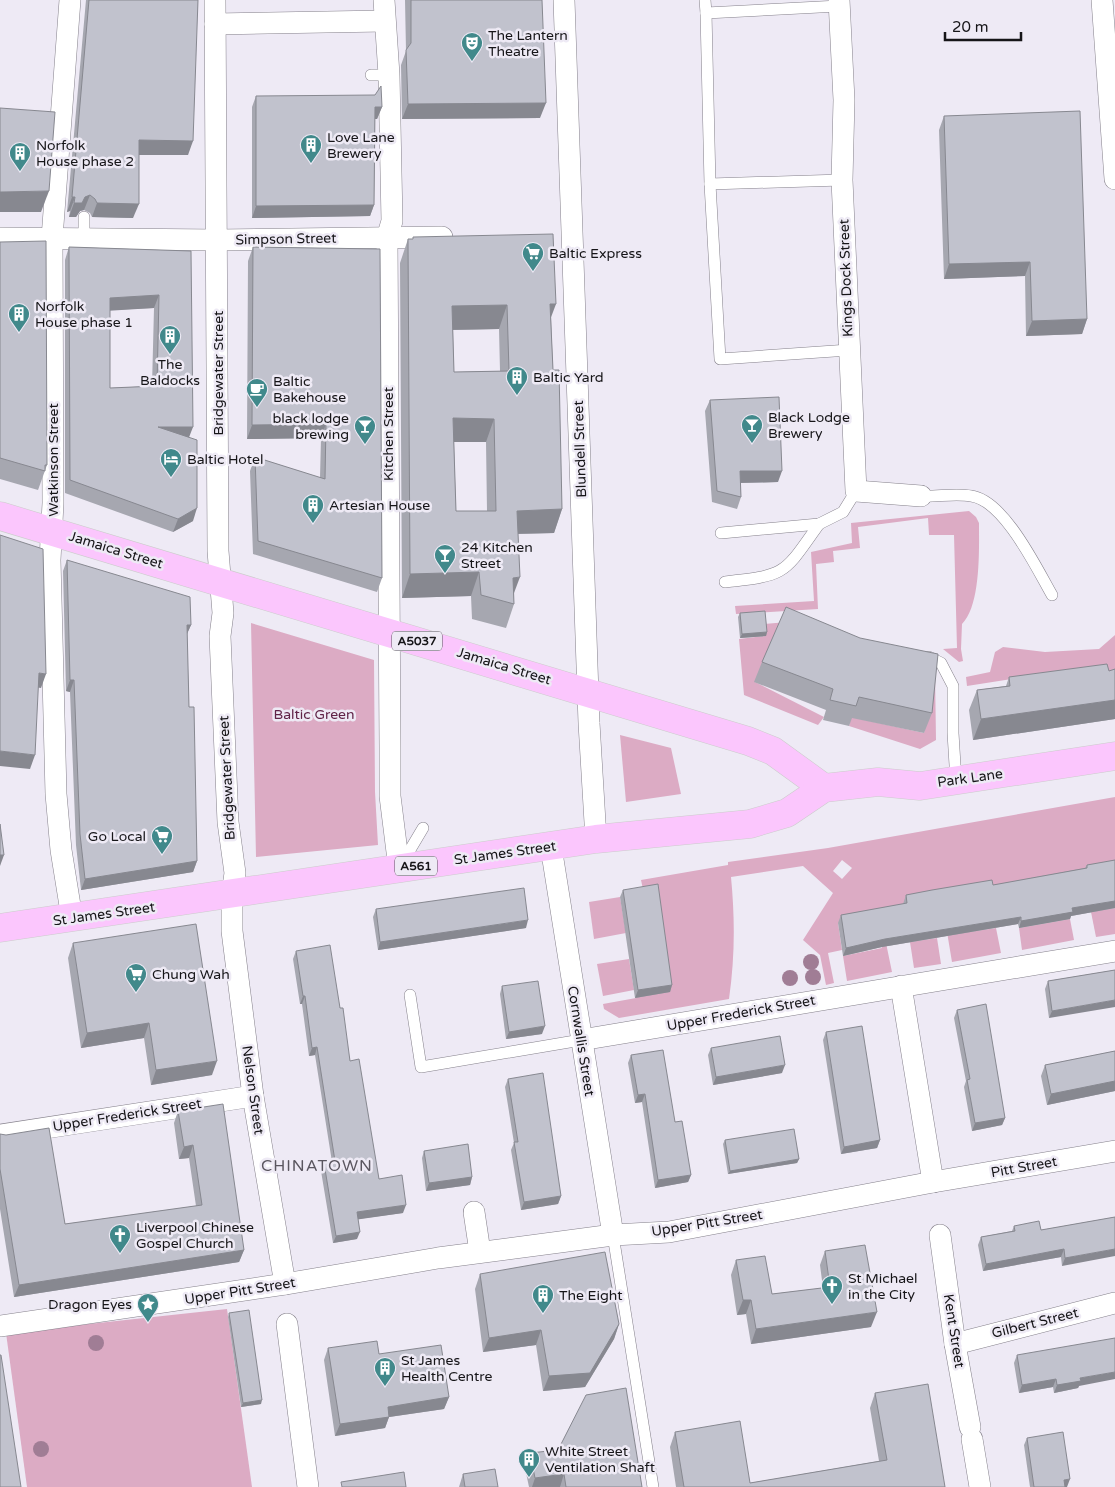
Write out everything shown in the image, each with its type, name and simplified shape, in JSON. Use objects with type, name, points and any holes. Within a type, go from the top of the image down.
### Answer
[{"type":"main road","name":"Jamaica Street","points":[[0,516],[748,740],[773,751],[824,788]]},
{"type":"main road","name":"Park Lane","points":[[824,788],[878,782],[908,786],[956,781],[1115,756]]},
{"type":"main road","name":"St James Street","points":[[0,928],[232,895],[596,839],[750,824],[787,812],[824,788]]},
{"type":"street","name":"Watkinson Street","points":[[70,0],[52,238],[52,531],[50,560],[56,794],[61,850],[72,918]]},
{"type":"street","name":"Bridgewater Street","points":[[215,0],[218,240],[218,551],[222,583],[223,613],[220,636],[228,822],[235,873],[232,895]]},
{"type":"street","name":"Kitchen Street","points":[[384,0],[380,75],[392,221],[387,238],[390,796],[399,868]]},
{"type":"street","name":"Blundell Street","points":[[564,0],[563,235],[596,839]]},
{"type":"street","points":[[1102,0],[1115,179]]},
{"type":"street","name":"Kings Dock Street","points":[[839,3],[844,100],[842,180],[856,491]]},
{"type":"street","points":[[215,24],[384,21]]},
{"type":"street","name":"Simpson Street","points":[[0,238],[218,240],[466,237]]},
{"type":"street","points":[[856,491],[921,496]]},
{"type":"street","name":"Cornwallis Street","points":[[551,847],[613,1234]]},
{"type":"street","name":"Nelson Street","points":[[232,895],[232,930],[253,1096],[285,1284]]},
{"type":"street","name":"Upper Frederick Street","points":[[581,1040],[1115,951]]},
{"type":"street","points":[[901,986],[933,1182]]},
{"type":"street","name":"Upper Frederick Street","points":[[0,1135],[253,1096]]},
{"type":"street","name":"Pitt Street","points":[[933,1182],[1115,1151]]},
{"type":"street","name":"Upper Pitt Street","points":[[0,1326],[285,1284],[480,1252],[613,1234],[670,1232],[933,1182]]},
{"type":"street","points":[[474,1212],[480,1252]]},
{"type":"street","name":"Kent Street","points":[[940,1235],[955,1344],[980,1487]]},
{"type":"street","name":"Gilbert Street","points":[[955,1344],[1115,1303]]},
{"type":"street","points":[[287,1324],[308,1487]]},
{"type":"lane","points":[[705,0],[710,184],[720,358],[849,350]]},
{"type":"lane","points":[[706,13],[839,3]]},
{"type":"lane","points":[[710,184],[842,180]]},
{"type":"lane","points":[[84,217],[84,238]]},
{"type":"lane","points":[[721,533],[819,524],[844,512],[856,491]]},
{"type":"lane","points":[[921,496],[972,496],[995,509],[1024,544],[1052,595]]},
{"type":"lane","points":[[725,582],[770,577],[782,572],[792,562],[819,524]]},
{"type":"lane","points":[[929,657],[941,664],[954,686],[953,733],[956,781]]},
{"type":"lane","points":[[399,868],[423,828]]},
{"type":"lane","points":[[410,995],[420,1067],[581,1040]]},
{"type":"lane","points":[[613,1234],[653,1487]]},
{"type":"green space","points":[[969,511],[976,517],[979,523],[979,561],[973,604],[962,624],[961,649],[963,661],[959,662],[943,649],[957,648],[954,535],[929,535],[928,518],[858,527],[860,548],[833,551],[834,562],[816,564],[818,609],[736,614],[735,606],[814,601],[811,552],[852,543],[851,523]]},
{"type":"green space","points":[[811,620],[755,682],[824,717],[818,725],[744,695],[739,639],[765,636],[764,624]]},
{"type":"green space","name":"Baltic Green","points":[[251,623],[374,660],[375,792],[378,845],[256,857]]},
{"type":"green space","points":[[1115,635],[1115,688],[1096,666],[967,686],[966,677],[990,672],[995,652],[1003,647],[1045,652],[1099,649]]},
{"type":"green space","points":[[935,673],[936,740],[920,749],[849,726],[851,717],[924,733]]},
{"type":"green space","points":[[620,735],[671,748],[681,794],[626,802]]},
{"type":"green space","points":[[1115,797],[1115,871],[907,924],[886,943],[892,972],[847,981],[843,956],[882,948],[876,916],[838,923],[842,950],[828,953],[834,983],[826,985],[820,955],[803,940],[833,893],[803,866],[731,877],[734,938],[729,999],[619,1018],[604,1009],[603,1004],[636,998],[644,894],[641,880],[728,865],[728,862],[828,848]],"holes":[[[842,860],[852,868],[842,879],[833,871]]]},
{"type":"green space","points":[[620,897],[626,933],[594,939],[589,902]]},
{"type":"green space","points":[[1115,908],[1115,934],[1096,937],[1091,912]]},
{"type":"green space","points":[[1070,919],[1074,940],[1022,950],[1019,928]]},
{"type":"green space","points":[[996,928],[1001,953],[952,962],[947,932],[969,932]]},
{"type":"green space","points":[[937,938],[941,964],[914,968],[910,942]]},
{"type":"green space","points":[[629,959],[634,990],[603,996],[597,964]]},
{"type":"green space","points":[[227,1309],[252,1487],[27,1487],[6,1333]]},
{"type":"building","points":[[89,0],[198,0],[193,141],[139,140],[139,204],[97,203],[90,195],[85,197],[82,203],[74,203],[75,197],[72,197]]},
{"type":"building","name":"The Lantern Theatre","points":[[411,0],[542,0],[546,103],[408,104],[406,50],[411,43]]},
{"type":"building","name":"Love Lane Brewery","points":[[381,86],[382,107],[375,107],[374,205],[256,206],[256,96],[375,95]]},
{"type":"building","points":[[0,108],[55,112],[49,191],[0,192]]},
{"type":"building","points":[[1080,111],[1087,319],[1032,321],[1030,262],[949,264],[944,116]]},
{"type":"building","name":"Baltic Yard","points":[[553,234],[556,304],[550,304],[553,370],[559,370],[562,509],[517,511],[520,577],[513,578],[514,604],[481,595],[479,572],[410,574],[408,239],[413,239],[413,237]],"holes":[[[507,305],[509,371],[454,372],[452,306]],[[453,418],[494,419],[496,511],[456,511]]]},
{"type":"building","points":[[46,241],[47,465],[45,465],[45,471],[0,458],[0,242]]},
{"type":"building","points":[[69,247],[191,251],[193,427],[158,427],[197,440],[197,508],[178,519],[70,480]],"holes":[[[159,295],[157,386],[110,388],[110,298]]]},
{"type":"building","points":[[253,247],[380,249],[382,578],[258,541],[255,457],[325,479],[326,424],[252,425]]},
{"type":"building","points":[[779,397],[782,471],[740,471],[741,497],[717,491],[710,400]]},
{"type":"building","points":[[0,535],[43,549],[46,674],[39,673],[35,755],[0,751]]},
{"type":"building","points":[[67,560],[190,597],[191,625],[187,625],[189,707],[194,707],[197,861],[85,879],[80,834],[74,680],[70,680]]},
{"type":"building","points":[[786,607],[860,638],[938,654],[932,713],[859,697],[856,706],[830,700],[833,689],[762,662]]},
{"type":"building","points":[[765,611],[767,632],[742,634],[740,613]]},
{"type":"building","points":[[1107,664],[1109,671],[1115,669],[1115,700],[981,719],[977,690],[1010,686],[1009,677]]},
{"type":"building","points":[[0,824],[4,855],[0,855]]},
{"type":"building","points":[[1115,860],[1115,901],[1072,908],[1073,912],[1021,921],[1021,917],[885,939],[846,948],[841,915],[907,903],[906,895],[992,880],[993,885],[1087,868],[1087,865]]},
{"type":"building","points":[[658,884],[672,985],[638,990],[623,890]]},
{"type":"building","points":[[524,888],[528,920],[380,942],[376,909]]},
{"type":"building","name":"Chung Wah","points":[[196,924],[217,1061],[156,1070],[149,1023],[87,1033],[73,943]]},
{"type":"building","points":[[330,945],[340,1008],[343,1008],[350,1061],[359,1059],[379,1179],[402,1175],[406,1205],[357,1212],[360,1232],[336,1236],[324,1163],[335,1161],[317,1047],[312,1048],[305,996],[303,996],[296,951]]},
{"type":"building","points":[[1115,970],[1115,1000],[1052,1011],[1048,981]]},
{"type":"building","points":[[538,981],[545,1026],[509,1032],[502,986]]},
{"type":"building","points":[[986,1004],[1005,1118],[975,1123],[967,1080],[970,1079],[957,1010]]},
{"type":"building","points":[[862,1026],[880,1140],[844,1147],[826,1032]]},
{"type":"building","points":[[780,1036],[785,1065],[716,1077],[711,1048]]},
{"type":"building","points":[[663,1050],[675,1122],[682,1121],[691,1175],[658,1180],[645,1094],[638,1095],[631,1055]]},
{"type":"building","points":[[1115,1051],[1115,1081],[1051,1094],[1045,1065]]},
{"type":"building","points":[[543,1073],[561,1196],[524,1202],[514,1142],[518,1142],[508,1079]]},
{"type":"building","points":[[223,1104],[244,1250],[19,1285],[0,1169],[0,1134],[6,1135],[49,1128],[65,1224],[202,1205],[193,1145],[184,1147],[178,1111]]},
{"type":"building","points":[[794,1129],[799,1159],[730,1171],[725,1140]]},
{"type":"building","points":[[468,1144],[472,1177],[429,1183],[424,1151]]},
{"type":"building","points":[[1115,1217],[1115,1249],[1065,1258],[1064,1249],[986,1264],[981,1237],[1015,1231],[1014,1226],[1039,1221],[1041,1230]]},
{"type":"building","name":"St Michael in the City","points":[[865,1245],[877,1312],[756,1329],[751,1300],[743,1300],[736,1260],[765,1256],[772,1294],[830,1287],[825,1251]]},
{"type":"building","name":"The Eight","points":[[605,1252],[619,1324],[590,1373],[549,1376],[541,1330],[489,1338],[480,1274]]},
{"type":"building","points":[[249,1310],[262,1400],[243,1403],[229,1313]]},
{"type":"building","points":[[1115,1338],[1115,1372],[1080,1378],[1081,1381],[1057,1385],[1056,1379],[1022,1385],[1017,1355]]},
{"type":"building","name":"St James Health Centre","points":[[377,1341],[379,1354],[441,1345],[449,1397],[388,1407],[389,1417],[340,1424],[328,1348]]},
{"type":"building","points":[[1,1355],[21,1487],[0,1487]]},
{"type":"building","points":[[928,1384],[945,1487],[684,1487],[675,1432],[740,1421],[750,1483],[887,1460],[875,1393]]},
{"type":"building","points":[[626,1388],[642,1487],[566,1487],[564,1474],[535,1478],[530,1453],[558,1450],[586,1395]]},
{"type":"building","points":[[1063,1432],[1070,1479],[1064,1480],[1065,1487],[1034,1487],[1027,1438]]},
{"type":"building","points":[[495,1469],[498,1487],[465,1487],[463,1474]]},
{"type":"building","points":[[404,1472],[406,1487],[342,1487],[341,1482]]},
{"type":"place","name":"The Lantern Theatre","points":[[472,62]]},
{"type":"place","name":"Love Lane Brewery","points":[[311,164]]},
{"type":"place","name":"Norfolk House phase 2","points":[[20,172]]},
{"type":"place","name":"Baltic Express","points":[[533,272]]},
{"type":"place","name":"Norfolk House phase 1","points":[[19,333]]},
{"type":"place","name":"The Baldocks","points":[[170,355]]},
{"type":"place","name":"Baltic Yard","points":[[517,396]]},
{"type":"place","name":"Baltic Bakehouse","points":[[257,408]]},
{"type":"place","name":"Black Lodge Brewery","points":[[752,444]]},
{"type":"place","name":"black lodge brewing","points":[[365,445]]},
{"type":"place","name":"Baltic Hotel","points":[[171,478]]},
{"type":"place","name":"Artesian House","points":[[313,524]]},
{"type":"place","name":"24 Kitchen Street","points":[[445,574]]},
{"type":"place","name":"Go Local","points":[[162,855]]},
{"type":"place","name":"Chung Wah","points":[[136,993]]},
{"type":"place","name":"Liverpool Chinese Gospel Church","points":[[120,1254]]},
{"type":"place","name":"St Michael in the City","points":[[832,1305]]},
{"type":"place","name":"The Eight","points":[[543,1314]]},
{"type":"place","name":"Dragon Eyes","points":[[148,1323]]},
{"type":"place","name":"St James Health Centre","points":[[385,1387]]},
{"type":"place","name":"White Street Ventilation Shaft","points":[[529,1478]]},
{"type":"district","name":"CHINATOWN","points":[[317,1166]]}]
